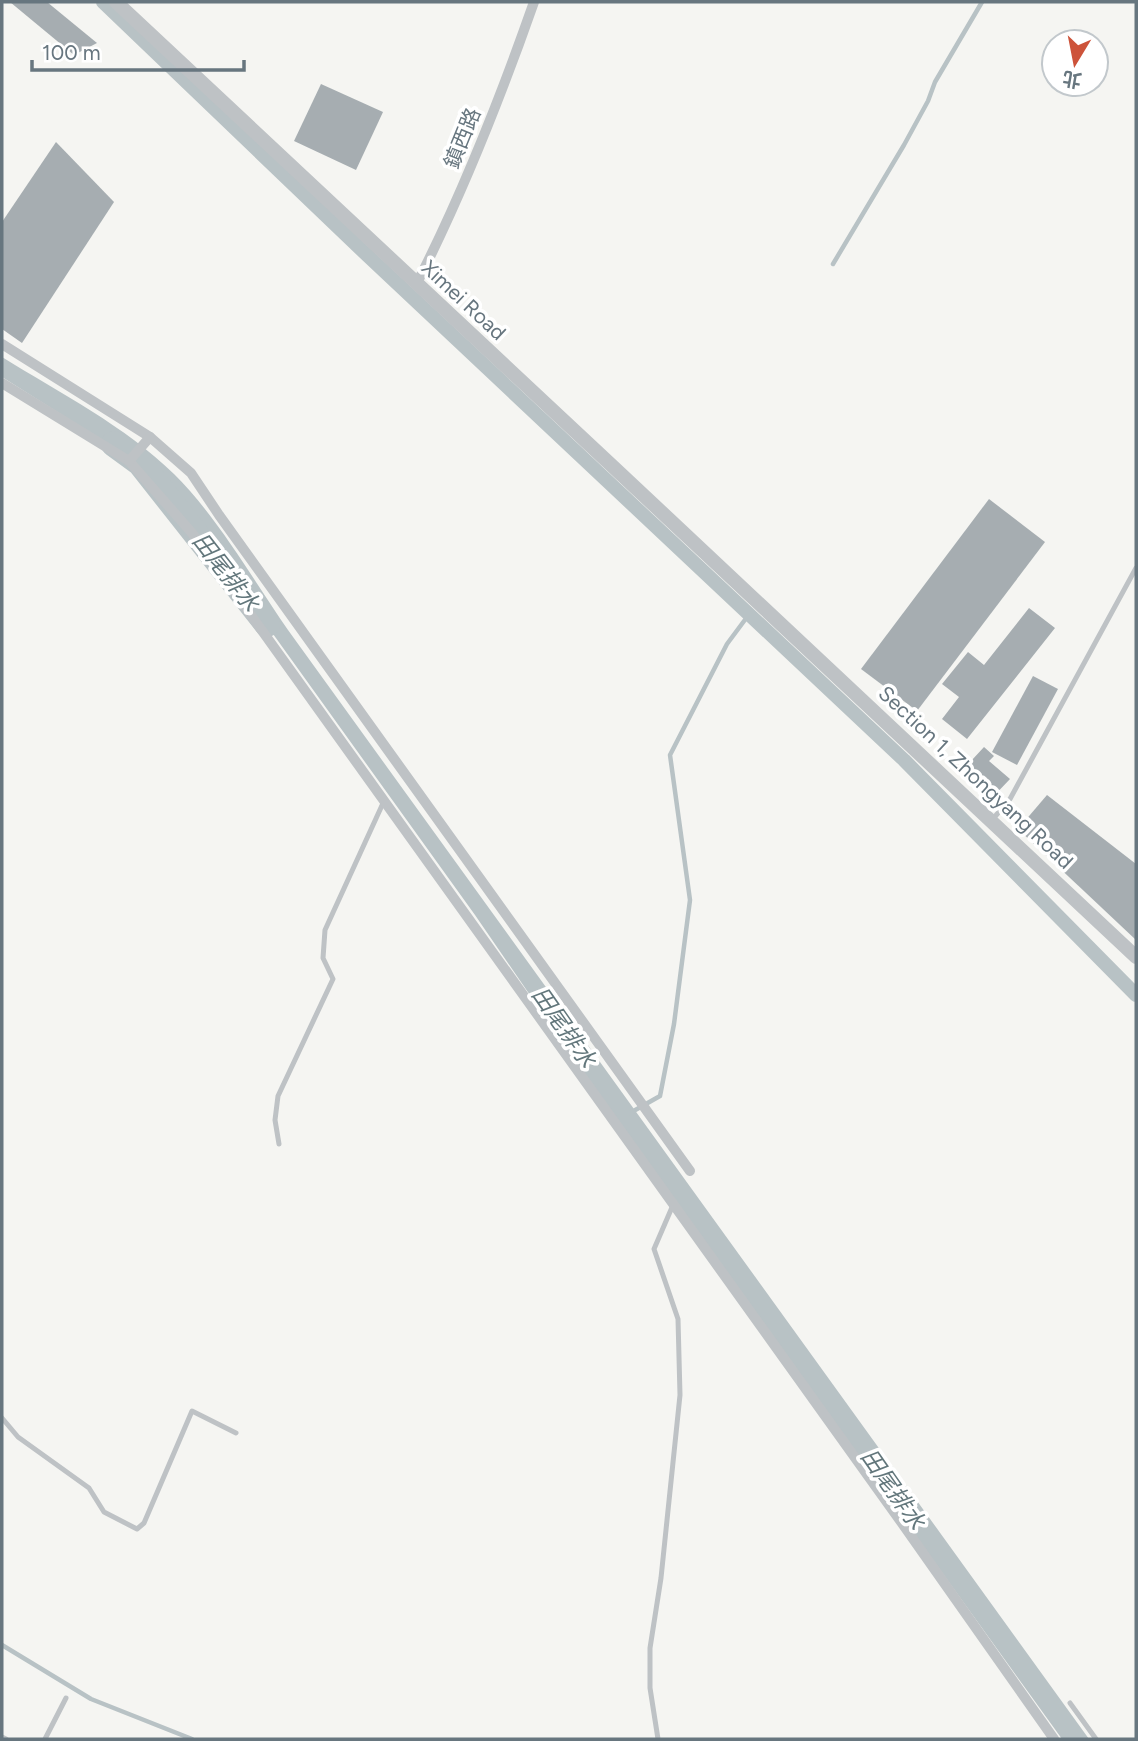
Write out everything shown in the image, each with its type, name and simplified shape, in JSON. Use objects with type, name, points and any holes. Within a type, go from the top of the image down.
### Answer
[{"type":"street","name":"Ximei Road","points":[[116,2],[416,285],[786,627]]},
{"type":"street","name":"鎮西路","points":[[416,285],[452,215],[534,2]]},
{"type":"street","points":[[2,344],[150,437],[191,473],[690,1171]]},
{"type":"street","points":[[2,383],[129,461],[192,533],[1055,1739]]},
{"type":"street","points":[[129,461],[150,437]]},
{"type":"street","name":"Section 1, Zhongyang Road","points":[[786,627],[1136,957]]},
{"type":"lane","points":[[992,820],[1010,799],[1136,568]]},
{"type":"lane","points":[[279,1144],[275,1120],[278,1096],[333,979],[323,958],[326,930],[384,801]]},
{"type":"lane","points":[[658,1739],[650,1688],[650,1648],[661,1578],[680,1395],[678,1320],[654,1249],[673,1205]]},
{"type":"lane","points":[[2,1418],[18,1437],[89,1488],[104,1512],[137,1529],[144,1523],[192,1411],[236,1433]]},
{"type":"lane","points":[[45,1739],[66,1698]]},
{"type":"lane","points":[[1070,1703],[1096,1739]]},
{"type":"water","points":[[2,357],[135,441],[174,474],[205,509],[288,630],[1089,1739],[1062,1739],[613,1116],[475,915],[191,520],[143,466],[2,377]]},
{"type":"building","points":[[10,2],[47,2],[97,43],[74,55]]},
{"type":"building","points":[[321,84],[383,112],[356,170],[294,141]]},
{"type":"building","points":[[56,142],[114,202],[22,343],[2,329],[2,222]]},
{"type":"building","points":[[989,499],[1045,542],[917,711],[861,669]]},
{"type":"building","points":[[1029,608],[1055,628],[967,739],[942,719],[959,697],[942,684],[968,652],[984,665]]},
{"type":"building","points":[[1033,676],[1058,689],[1017,765],[992,752]]},
{"type":"building","points":[[984,747],[994,756],[989,761],[1010,779],[990,800],[960,773]]},
{"type":"building","points":[[1047,795],[1136,864],[1136,940],[1018,829]]},
{"type":"waterway","points":[[103,2],[367,255],[904,760],[1136,995]]},
{"type":"waterway","points":[[833,264],[904,145],[928,101],[935,82],[982,2]]},
{"type":"waterway","name":"田尾排水","points":[[114,444],[140,463],[267,624]]},
{"type":"waterway","points":[[630,1113],[660,1096],[674,1024],[690,900],[670,755],[727,644],[750,613]]},
{"type":"waterway","points":[[2,1645],[91,1699],[192,1739]]}]
